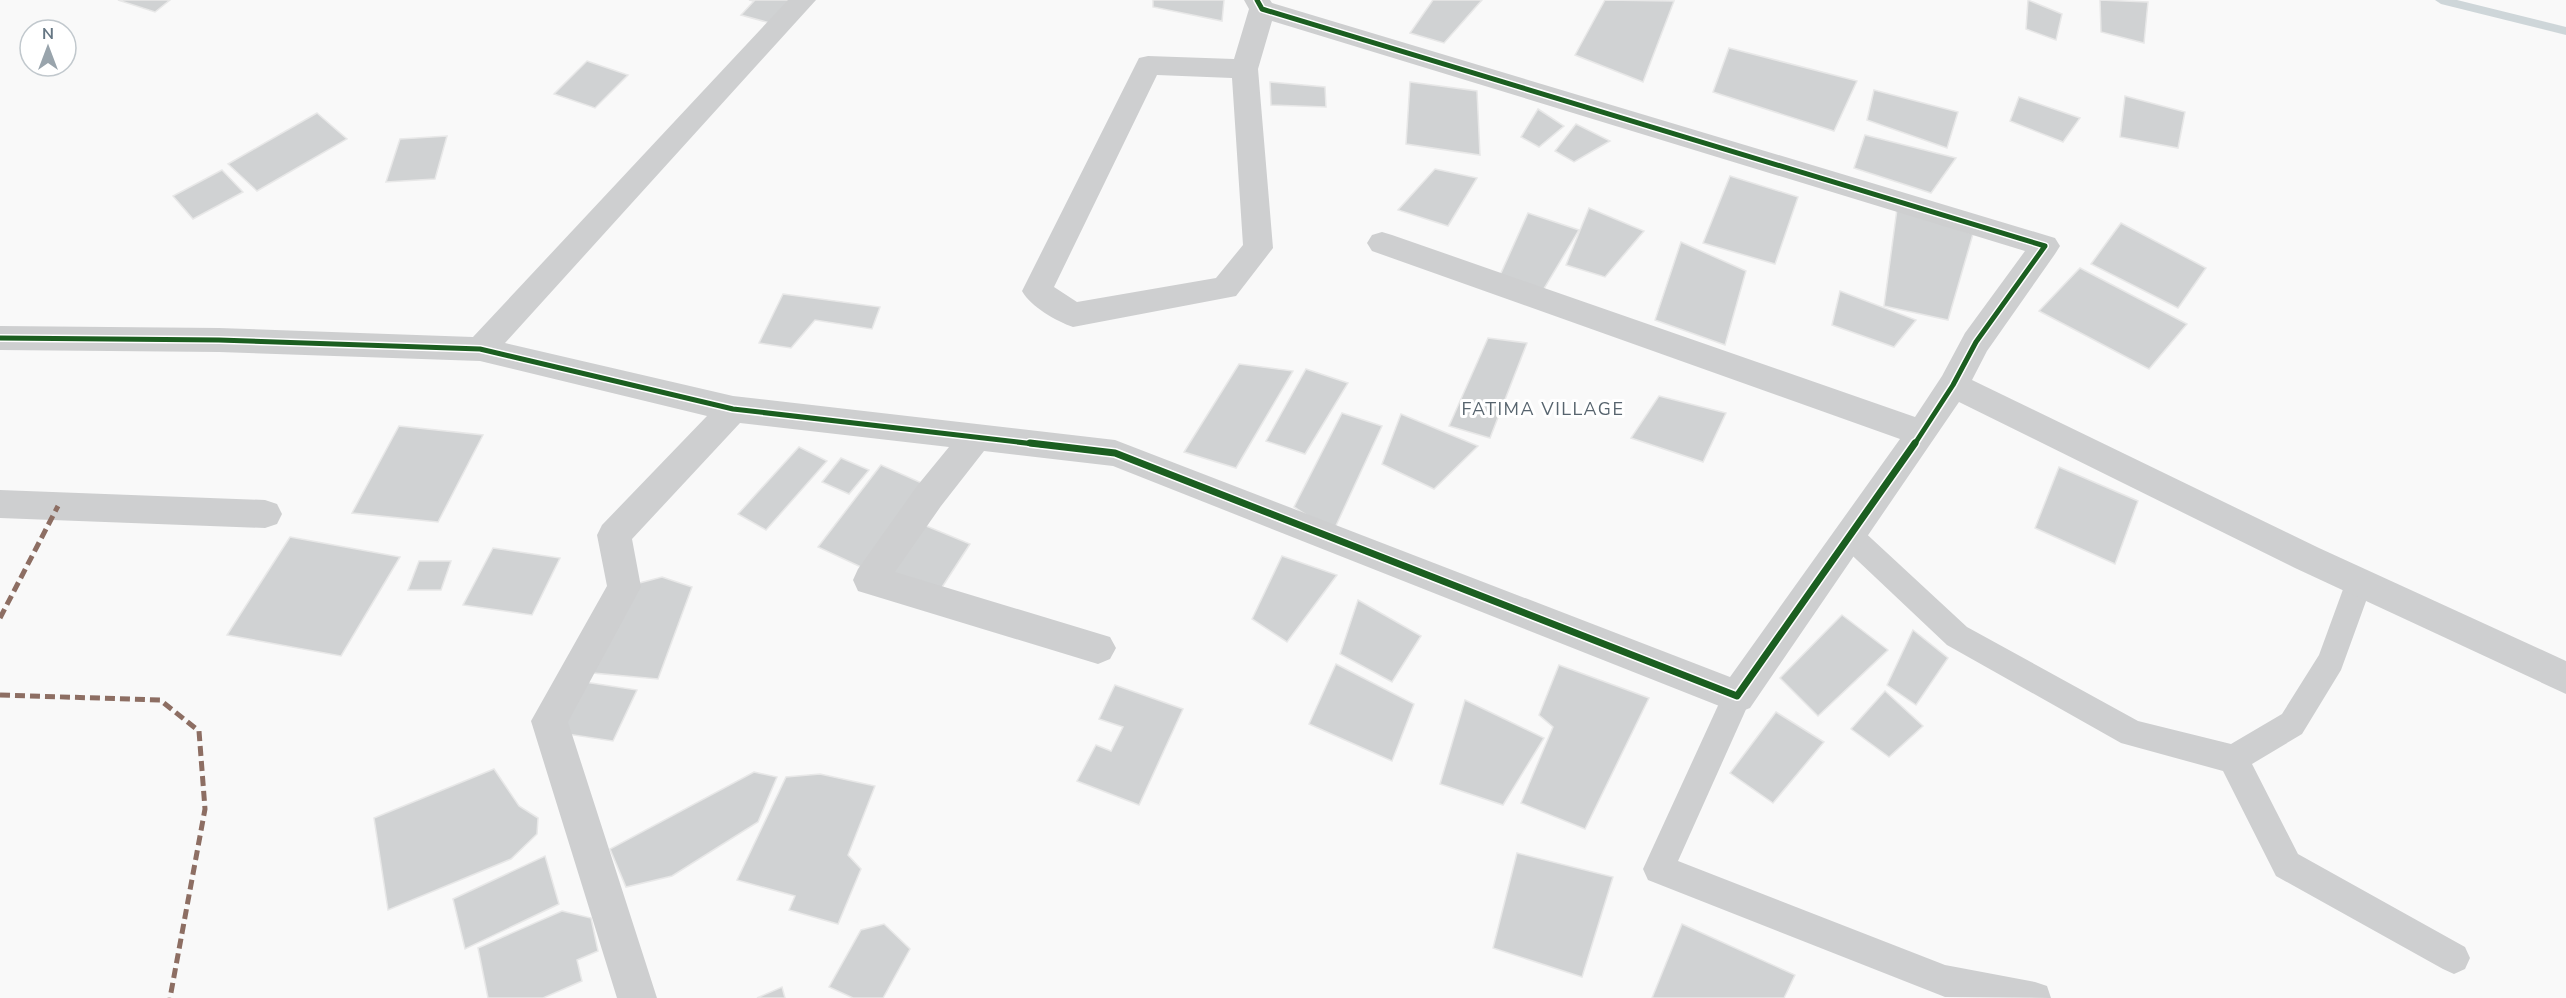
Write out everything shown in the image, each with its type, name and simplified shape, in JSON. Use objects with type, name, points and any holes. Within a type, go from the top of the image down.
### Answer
[{"type":"street","points":[[480,349],[781,27],[803,0]]},
{"type":"street","points":[[0,338],[219,340],[480,349],[733,409],[1115,453],[1737,696],[1922,434],[1953,385],[1976,342],[2045,246],[1259,4],[1245,69],[1258,248],[1225,288],[1073,315],[1037,291],[1148,65],[1245,69]]},
{"type":"street","points":[[1382,243],[1922,434]]},
{"type":"street","points":[[1953,385],[2359,582],[2566,678]]},
{"type":"street","points":[[637,998],[549,721],[624,586],[614,536],[733,409]]},
{"type":"street","points":[[976,438],[929,496],[870,580],[1098,648]]},
{"type":"street","points":[[0,504],[265,514]]},
{"type":"lane","points":[[1849,535],[1957,636],[2132,733],[2233,759],[2292,724],[2331,661],[2359,582]]},
{"type":"lane","points":[[1737,696],[1659,869],[1945,981],[2035,998]]},
{"type":"lane","points":[[2233,759],[2287,866],[2454,958]]},
{"type":"building","points":[[118,0],[170,0],[155,12]]},
{"type":"building","points":[[749,0],[798,0],[777,25],[741,15],[754,1]]},
{"type":"building","points":[[1153,0],[1224,0],[1222,21],[1153,7]]},
{"type":"building","points":[[1433,0],[1482,0],[1444,43],[1410,33]]},
{"type":"building","points":[[1605,0],[1674,1],[1643,82],[1575,55]]},
{"type":"building","points":[[2028,0],[2062,14],[2056,40],[2026,29]]},
{"type":"building","points":[[2100,0],[2148,2],[2144,43],[2101,32]]},
{"type":"building","points":[[1729,48],[1857,81],[1834,131],[1713,92]]},
{"type":"building","points":[[587,61],[628,75],[595,108],[554,94]]},
{"type":"building","points":[[1270,82],[1325,87],[1326,107],[1271,105]]},
{"type":"building","points":[[1410,82],[1477,91],[1480,155],[1406,144]]},
{"type":"building","points":[[1874,90],[1958,112],[1947,148],[1867,120]]},
{"type":"building","points":[[2125,96],[2185,112],[2178,148],[2120,137]]},
{"type":"building","points":[[2019,97],[2080,118],[2063,142],[2010,121]]},
{"type":"building","points":[[1538,109],[1564,126],[1539,147],[1521,137]]},
{"type":"building","points":[[317,113],[347,139],[257,191],[228,164]]},
{"type":"building","points":[[1576,124],[1610,141],[1574,162],[1555,151]]},
{"type":"building","points":[[1865,135],[1956,158],[1931,193],[1854,168]]},
{"type":"building","points":[[447,136],[435,179],[386,182],[400,139]]},
{"type":"building","points":[[1435,169],[1477,178],[1448,226],[1398,210]]},
{"type":"building","points":[[222,170],[243,192],[193,219],[173,196]]},
{"type":"building","points":[[1730,176],[1798,197],[1775,264],[1703,243]]},
{"type":"building","points":[[1589,208],[1644,231],[1605,277],[1566,265]]},
{"type":"building","points":[[1897,209],[1973,234],[1948,320],[1884,306]]},
{"type":"building","points":[[1528,213],[1579,230],[1542,292],[1497,282]]},
{"type":"building","points":[[2121,223],[2206,268],[2178,308],[2091,264]]},
{"type":"building","points":[[1681,242],[1746,271],[1725,345],[1655,320]]},
{"type":"building","points":[[2080,268],[2187,324],[2149,369],[2039,311]]},
{"type":"building","points":[[1840,291],[1916,320],[1894,347],[1832,325]]},
{"type":"building","points":[[783,294],[880,307],[872,329],[815,320],[791,348],[759,343]]},
{"type":"building","points":[[1488,338],[1527,343],[1490,438],[1449,426]]},
{"type":"building","points":[[1239,364],[1293,371],[1236,468],[1184,452]]},
{"type":"building","points":[[1306,369],[1348,383],[1305,454],[1266,441]]},
{"type":"building","points":[[1659,396],[1726,413],[1703,462],[1631,438]]},
{"type":"building","points":[[1342,413],[1382,426],[1333,532],[1294,507]]},
{"type":"building","points":[[1401,414],[1478,446],[1434,489],[1382,464]]},
{"type":"building","points":[[399,426],[483,435],[438,522],[352,513]]},
{"type":"building","points":[[799,447],[827,461],[766,530],[738,514]]},
{"type":"building","points":[[841,458],[869,470],[849,494],[822,482]]},
{"type":"building","points":[[881,465],[924,484],[861,567],[818,547]]},
{"type":"building","points":[[2059,467],[2138,501],[2115,564],[2035,528]]},
{"type":"building","points":[[924,525],[970,544],[935,598],[887,579]]},
{"type":"building","points":[[290,537],[400,557],[341,656],[227,635]]},
{"type":"building","points":[[493,548],[560,558],[532,615],[463,605]]},
{"type":"building","points":[[1282,556],[1337,575],[1287,642],[1252,619]]},
{"type":"building","points":[[419,561],[451,561],[441,590],[408,590]]},
{"type":"building","points":[[662,577],[692,587],[658,679],[593,673],[628,586]]},
{"type":"building","points":[[1358,600],[1421,636],[1392,682],[1340,654]]},
{"type":"building","points":[[1842,615],[1888,650],[1818,716],[1780,678]]},
{"type":"building","points":[[1913,630],[1948,658],[1916,705],[1887,685]]},
{"type":"building","points":[[1336,664],[1414,704],[1392,761],[1309,724]]},
{"type":"building","points":[[1559,665],[1649,698],[1585,829],[1521,803],[1553,727],[1539,715]]},
{"type":"building","points":[[578,681],[637,690],[613,741],[554,732]]},
{"type":"building","points":[[1115,685],[1183,709],[1139,805],[1077,781],[1096,745],[1111,751],[1123,727],[1099,719]]},
{"type":"building","points":[[1885,691],[1923,726],[1889,757],[1851,729]]},
{"type":"building","points":[[1465,700],[1544,738],[1503,805],[1440,784]]},
{"type":"building","points":[[1776,712],[1824,742],[1773,803],[1730,773]]},
{"type":"building","points":[[494,769],[519,806],[538,818],[537,834],[511,859],[388,910],[374,818]]},
{"type":"building","points":[[754,772],[777,777],[758,822],[672,876],[626,887],[610,849]]},
{"type":"building","points":[[820,774],[875,786],[848,855],[861,869],[838,924],[789,910],[795,896],[737,880],[786,777]]},
{"type":"building","points":[[1517,853],[1613,877],[1582,977],[1493,948]]},
{"type":"building","points":[[545,856],[559,904],[465,949],[453,899]]},
{"type":"building","points":[[562,911],[591,918],[598,951],[577,960],[582,981],[543,998],[488,998],[478,948]]},
{"type":"building","points":[[884,924],[910,949],[883,998],[853,998],[829,987],[861,930]]},
{"type":"building","points":[[1682,924],[1795,975],[1784,998],[1652,998]]},
{"type":"building","points":[[782,987],[785,998],[757,998]]},
{"type":"waterway","points":[[2441,0],[2566,31]]},
{"type":"marked path","points":[[0,618],[58,506]]},
{"type":"marked path","points":[[0,695],[160,700],[199,731],[205,809],[170,998]]},
{"type":"cycle path","points":[[0,338],[219,340],[480,349],[733,409],[1115,453],[1737,696],[1922,433],[1953,385],[1976,342],[2045,246],[1262,9],[1257,0]]},
{"type":"district","name":"FATIMA VILLAGE","points":[[1543,409]]}]
